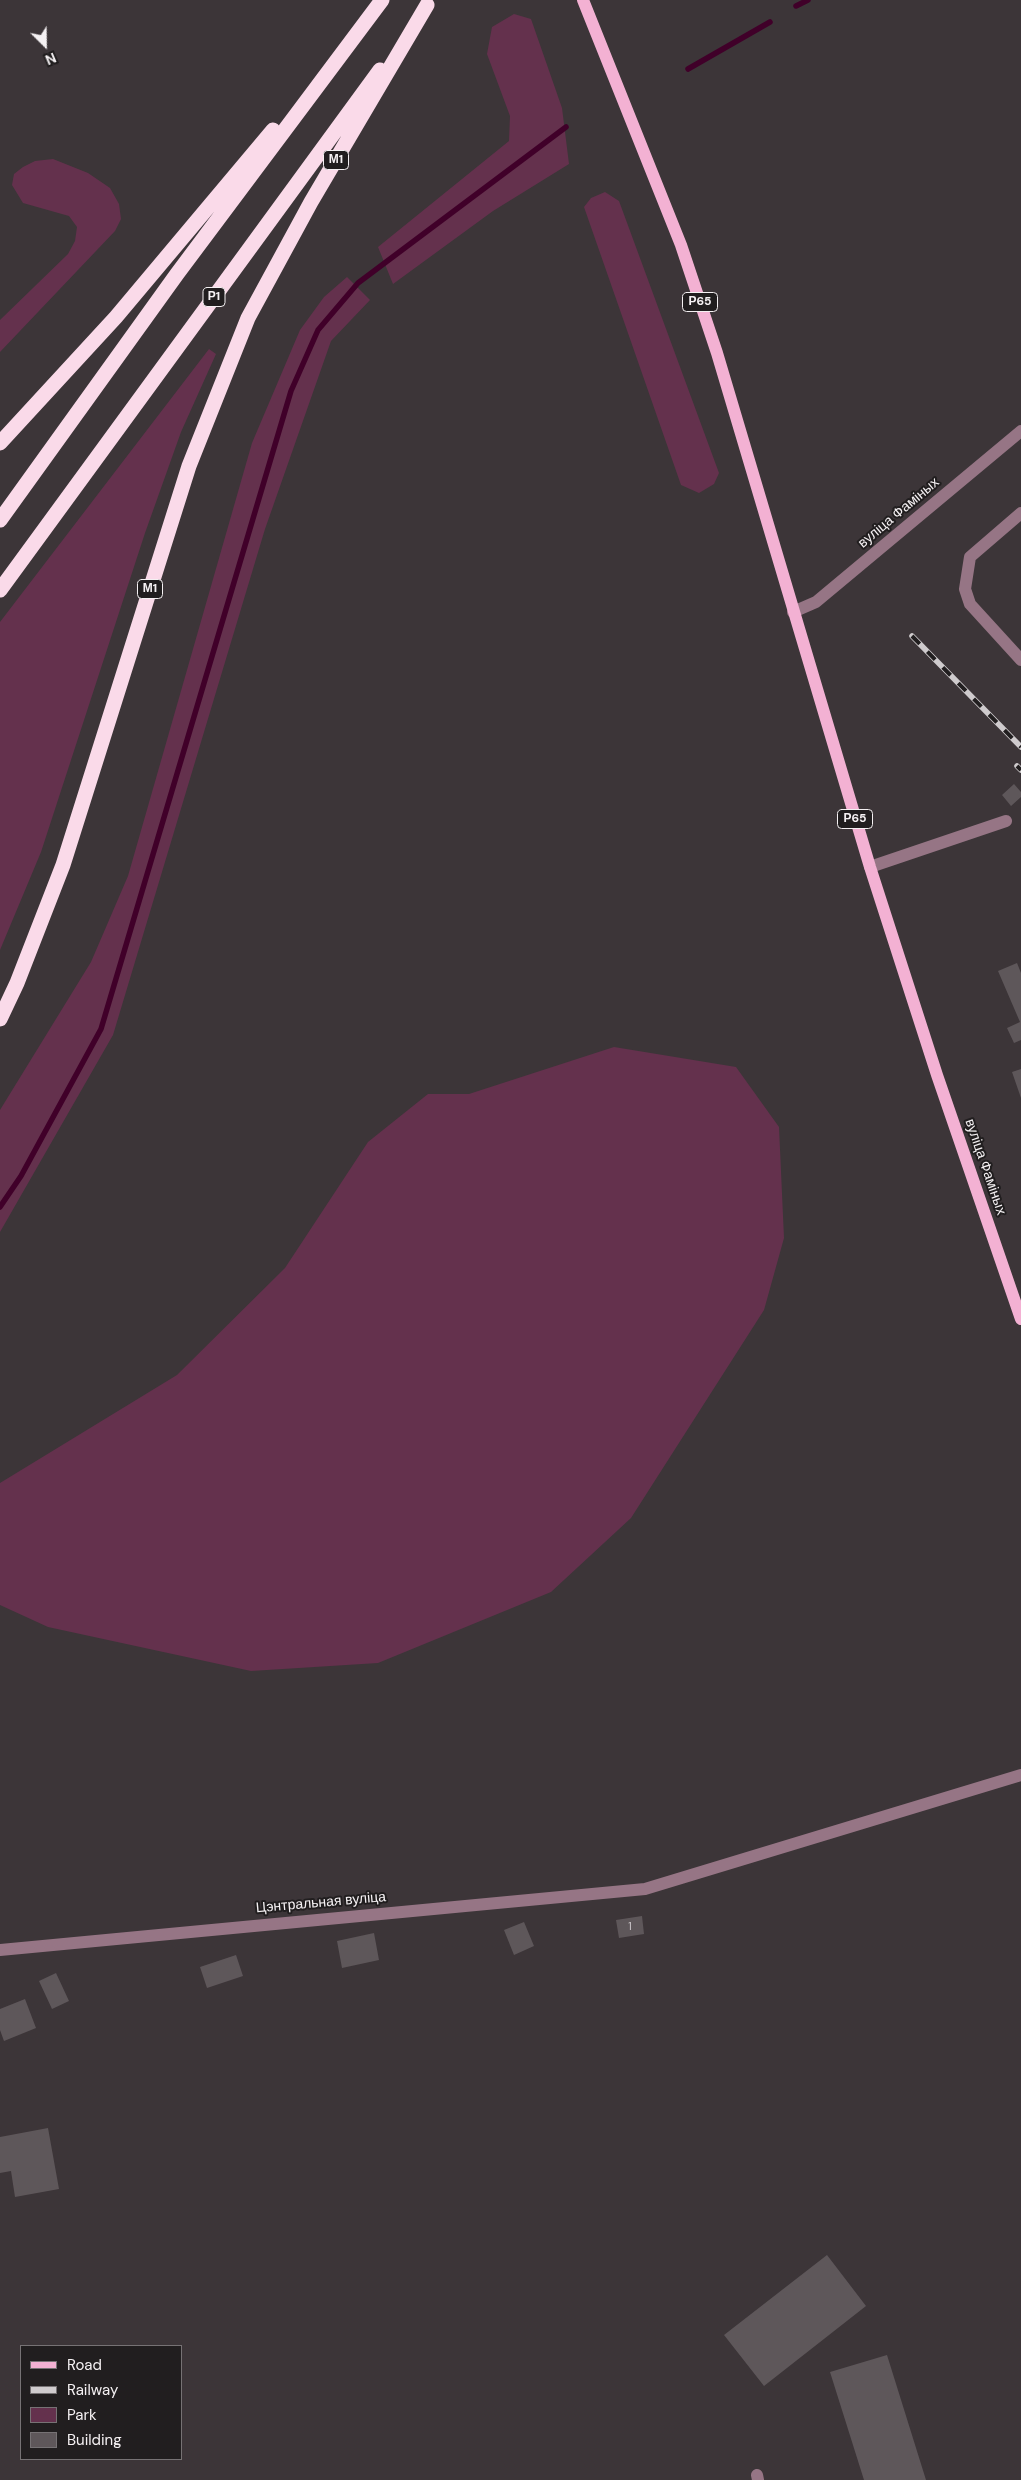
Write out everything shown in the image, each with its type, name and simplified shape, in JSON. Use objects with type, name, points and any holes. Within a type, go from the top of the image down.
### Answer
[{"type":"highway","points":[[0,443],[116,317],[382,0]]},
{"type":"highway","points":[[0,520],[177,274],[382,0]]},
{"type":"highway","name":"Р1","points":[[0,590],[429,2]]},
{"type":"highway","name":"М1","points":[[0,1019],[17,983],[63,865],[190,466],[248,318],[312,202],[429,2]]},
{"type":"main road","name":"Р65","points":[[583,0],[682,245],[717,354],[870,867]]},
{"type":"main road","name":"вуліца Фаміных","points":[[870,867],[921,1025],[1021,1319]]},
{"type":"street","name":"вуліца Фаміных","points":[[793,612],[816,602],[824,596],[1021,430]]},
{"type":"street","points":[[1021,513],[970,557],[965,589],[970,604],[1021,660]]},
{"type":"street","points":[[870,867],[1006,821]]},
{"type":"street","name":"Цэнтральная вуліца","points":[[0,1950],[645,1889],[1021,1776]]},
{"type":"green space","points":[[514,14],[531,19],[562,108],[569,164],[493,211],[393,284],[378,247],[509,141],[510,116],[487,54],[492,27]]},
{"type":"green space","points":[[53,159],[88,173],[110,188],[119,204],[121,219],[115,231],[0,352],[0,320],[68,254],[75,241],[77,227],[69,216],[23,203],[12,185],[14,174],[23,167],[35,161]]},
{"type":"green space","points":[[605,192],[619,201],[719,473],[714,484],[699,493],[681,485],[584,207],[591,198]]},
{"type":"green space","points":[[347,277],[370,300],[331,341],[265,529],[113,1035],[0,1232],[0,1110],[91,962],[128,876],[252,443],[300,330],[324,297]]},
{"type":"green space","points":[[209,349],[216,354],[181,432],[145,533],[41,852],[0,950],[0,622]]},
{"type":"green space","points":[[614,1047],[736,1067],[779,1127],[784,1238],[764,1310],[631,1518],[551,1592],[378,1663],[251,1671],[48,1627],[0,1605],[0,1483],[177,1375],[285,1268],[368,1142],[428,1094],[469,1094]]},
{"type":"building","points":[[1014,784],[1021,792],[1021,797],[1011,806],[1002,795]]},
{"type":"building","points":[[1017,963],[1021,973],[1021,1040],[1014,1043],[1007,1028],[1020,1022],[998,971]]},
{"type":"building","points":[[1021,1069],[1021,1098],[1012,1072]]},
{"type":"building","points":[[642,1916],[644,1934],[619,1938],[616,1920]]},
{"type":"building","points":[[524,1922],[534,1946],[514,1955],[504,1930]]},
{"type":"building","points":[[374,1933],[379,1960],[342,1968],[337,1941]]},
{"type":"building","points":[[236,1955],[243,1976],[207,1988],[200,1967]]},
{"type":"building","points":[[56,1973],[69,2001],[52,2009],[39,1981]]},
{"type":"building","points":[[25,1999],[36,2028],[4,2041],[0,2030],[0,2009]]},
{"type":"building","points":[[48,2128],[59,2189],[15,2197],[11,2171],[0,2173],[0,2137]]},
{"type":"building","points":[[827,2255],[866,2306],[764,2386],[724,2335]]},
{"type":"building","points":[[887,2355],[926,2480],[864,2480],[830,2372]]},
{"type":"waterway","points":[[796,6],[808,0]]},
{"type":"waterway","points":[[688,69],[770,22]]},
{"type":"waterway","points":[[0,1207],[21,1176],[101,1029],[291,391],[318,330],[358,283],[566,127]]},
{"type":"railway","points":[[912,636],[1021,747]]},
{"type":"railway","points":[[1017,766],[1021,770]]}]
